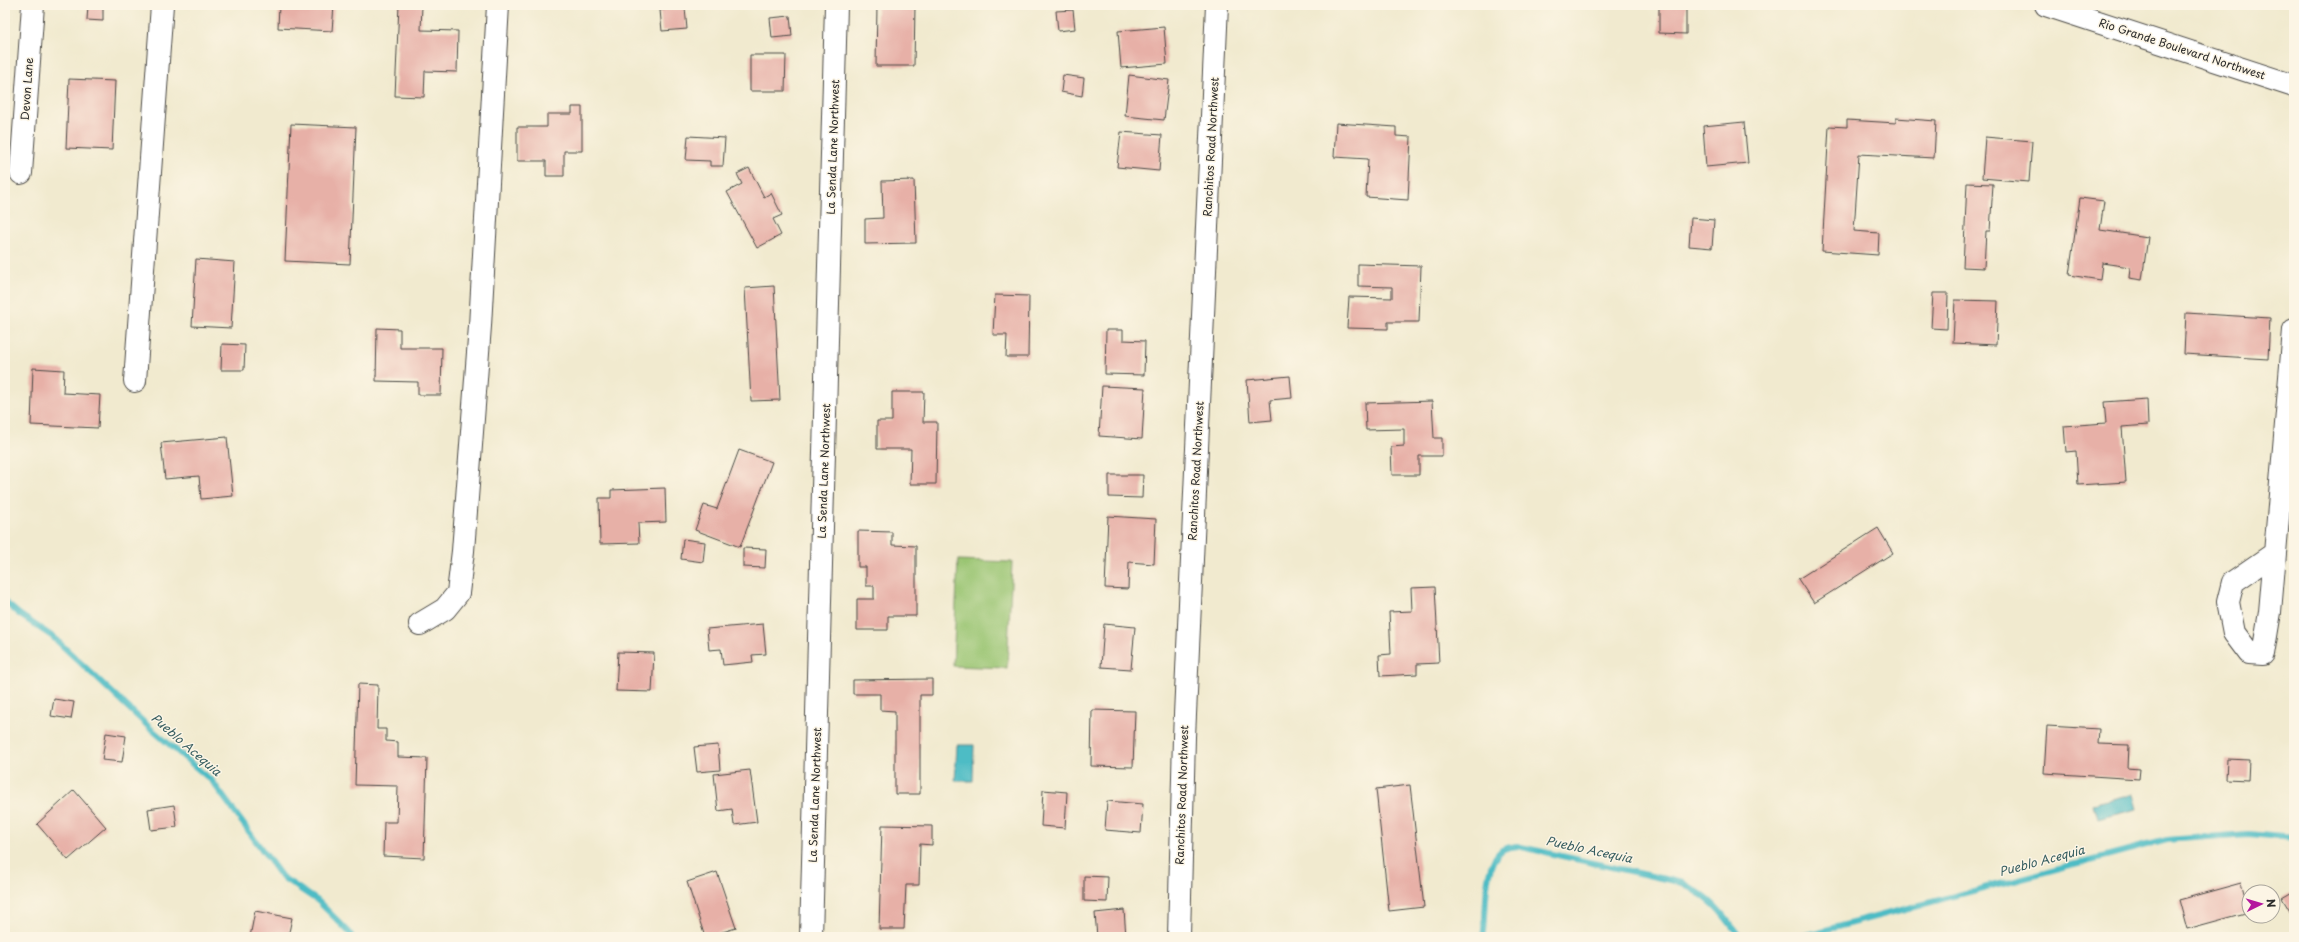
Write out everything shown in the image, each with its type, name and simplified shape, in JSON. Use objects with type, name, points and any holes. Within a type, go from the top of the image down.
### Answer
[{"type":"street","name":"Devon Lane","points":[[21,173],[33,5]]},
{"type":"street","points":[[135,382],[162,5]]},
{"type":"street","points":[[420,624],[446,609],[458,593],[480,326],[498,5]]},
{"type":"street","name":"La Senda Lane Northwest","points":[[812,937],[836,5]]},
{"type":"street","name":"Ranchitos Road Northwest","points":[[1179,937],[1184,737],[1217,5]]},
{"type":"street","name":"Rio Grande Boulevard Northwest","points":[[2046,5],[2294,86]]},
{"type":"street","points":[[2275,553],[2294,330]]},
{"type":"green space","points":[[958,560],[1012,562],[1007,668],[953,666]]},
{"type":"water","points":[[957,745],[974,745],[973,781],[955,781]]},
{"type":"water","points":[[2133,794],[2137,809],[2097,819],[2093,804]]},
{"type":"building","points":[[5,5],[8,5],[6,43],[5,43]]},
{"type":"building","points":[[88,5],[103,5],[103,21],[87,20]]},
{"type":"building","points":[[279,5],[334,5],[332,31],[278,28]]},
{"type":"building","points":[[399,5],[422,5],[421,30],[458,31],[457,72],[425,71],[424,97],[395,96]]},
{"type":"building","points":[[877,5],[915,5],[914,66],[876,66]]},
{"type":"building","points":[[1659,5],[1686,5],[1686,34],[1659,33]]},
{"type":"building","points":[[685,8],[687,29],[662,31],[660,10]]},
{"type":"building","points":[[1073,10],[1075,29],[1058,31],[1056,11]]},
{"type":"building","points":[[790,16],[792,36],[772,38],[770,18]]},
{"type":"building","points":[[1164,27],[1167,64],[1121,68],[1118,31]]},
{"type":"building","points":[[750,55],[786,55],[785,91],[750,91]]},
{"type":"building","points":[[1063,75],[1084,78],[1082,96],[1061,92]]},
{"type":"building","points":[[1129,75],[1169,80],[1164,120],[1125,116]]},
{"type":"building","points":[[69,79],[115,81],[112,150],[66,148]]},
{"type":"building","points":[[572,107],[582,107],[582,151],[564,151],[564,176],[546,176],[546,161],[517,161],[517,127],[547,127],[547,114],[572,114]]},
{"type":"building","points":[[1896,118],[1936,121],[1934,158],[1859,154],[1854,231],[1879,233],[1878,255],[1822,251],[1829,126],[1847,127],[1847,120],[1896,123]]},
{"type":"building","points":[[1744,122],[1748,163],[1706,167],[1703,126]]},
{"type":"building","points":[[1336,123],[1396,127],[1396,136],[1411,137],[1408,200],[1366,197],[1368,159],[1334,157]]},
{"type":"building","points":[[291,124],[356,127],[350,264],[285,261]]},
{"type":"building","points":[[1121,132],[1162,135],[1159,171],[1117,167]]},
{"type":"building","points":[[688,136],[725,138],[723,166],[710,166],[710,161],[686,160]]},
{"type":"building","points":[[1985,137],[2032,141],[2029,182],[1982,178]]},
{"type":"building","points":[[749,168],[764,197],[771,193],[782,215],[773,219],[781,235],[757,248],[727,192],[742,184],[737,174]]},
{"type":"building","points":[[914,180],[916,243],[865,244],[865,219],[883,218],[882,181]]},
{"type":"building","points":[[1967,183],[1993,184],[1990,231],[1986,231],[1984,268],[1963,267]]},
{"type":"building","points":[[2080,198],[2104,201],[2100,230],[2148,237],[2142,280],[2129,278],[2130,267],[2102,263],[2100,280],[2069,275]]},
{"type":"building","points":[[1691,218],[1714,220],[1712,248],[1689,246]]},
{"type":"building","points":[[196,259],[235,262],[231,328],[192,326]]},
{"type":"building","points":[[1358,264],[1421,266],[1419,322],[1388,322],[1388,329],[1347,328],[1349,297],[1392,298],[1392,287],[1358,286]]},
{"type":"building","points":[[774,286],[780,400],[751,401],[745,288]]},
{"type":"building","points":[[1933,293],[1948,293],[1947,329],[1931,328]]},
{"type":"building","points":[[995,295],[1029,296],[1028,357],[1006,357],[1007,335],[993,335]]},
{"type":"building","points":[[1955,300],[1998,301],[1996,345],[1953,343]]},
{"type":"building","points":[[2186,313],[2270,318],[2268,359],[2184,354]]},
{"type":"building","points":[[377,328],[400,329],[400,348],[442,348],[441,395],[418,395],[418,382],[376,381]]},
{"type":"building","points":[[1106,330],[1123,330],[1123,340],[1145,341],[1144,375],[1105,374]]},
{"type":"building","points":[[222,344],[245,345],[244,370],[221,370]]},
{"type":"building","points":[[33,368],[64,370],[63,393],[100,395],[98,428],[31,425]]},
{"type":"building","points":[[1290,376],[1292,398],[1270,400],[1272,420],[1250,422],[1247,380]]},
{"type":"building","points":[[1102,386],[1145,388],[1142,439],[1099,436]]},
{"type":"building","points":[[892,392],[924,392],[923,422],[937,422],[936,484],[910,484],[911,449],[877,449],[877,421],[892,421]]},
{"type":"building","points":[[2147,399],[2148,425],[2122,427],[2126,482],[2078,485],[2076,451],[2066,452],[2064,426],[2106,423],[2104,402]]},
{"type":"building","points":[[1432,401],[1434,438],[1442,438],[1442,456],[1419,456],[1419,475],[1392,475],[1391,447],[1404,446],[1404,429],[1366,430],[1365,403]]},
{"type":"building","points":[[227,437],[233,496],[201,499],[199,476],[165,479],[161,443]]},
{"type":"building","points":[[739,450],[772,462],[740,547],[695,530],[704,505],[717,509]]},
{"type":"building","points":[[1109,475],[1143,475],[1142,498],[1109,497]]},
{"type":"building","points":[[665,488],[666,522],[638,523],[639,543],[600,544],[599,498],[611,498],[611,490]]},
{"type":"building","points":[[1108,516],[1156,519],[1154,564],[1129,562],[1128,589],[1105,588]]},
{"type":"building","points":[[1878,528],[1893,553],[1814,603],[1798,579]]},
{"type":"building","points":[[858,531],[892,532],[892,545],[916,546],[916,616],[888,616],[888,630],[857,630],[857,599],[874,599],[874,586],[866,586],[866,567],[858,567]]},
{"type":"building","points":[[683,539],[705,542],[703,562],[681,559]]},
{"type":"building","points":[[743,548],[766,549],[765,568],[743,567]]},
{"type":"building","points":[[1435,587],[1439,663],[1417,664],[1417,674],[1380,676],[1379,655],[1391,654],[1389,612],[1412,611],[1411,588]]},
{"type":"building","points":[[763,624],[766,654],[752,655],[753,662],[723,665],[721,649],[709,650],[707,629]]},
{"type":"building","points":[[1104,624],[1135,627],[1131,669],[1101,667]]},
{"type":"building","points":[[618,652],[654,653],[652,692],[616,691]]},
{"type":"building","points":[[932,679],[932,695],[920,695],[920,794],[895,794],[895,711],[880,710],[880,694],[853,694],[853,680]]},
{"type":"building","points":[[358,684],[378,685],[377,729],[386,729],[386,741],[398,742],[398,757],[427,758],[424,858],[383,856],[384,822],[397,822],[398,786],[355,785]]},
{"type":"building","points":[[54,699],[74,702],[71,719],[51,716]]},
{"type":"building","points":[[1092,710],[1135,711],[1133,767],[1091,766]]},
{"type":"building","points":[[2047,726],[2099,729],[2098,744],[2129,745],[2128,768],[2140,769],[2139,779],[2044,773]]},
{"type":"building","points":[[106,733],[126,736],[122,762],[102,760]]},
{"type":"building","points":[[718,745],[720,770],[697,772],[694,747]]},
{"type":"building","points":[[2227,759],[2249,760],[2248,780],[2226,779]]},
{"type":"building","points":[[750,770],[757,822],[734,825],[732,809],[718,811],[714,774]]},
{"type":"building","points":[[1410,785],[1424,907],[1389,911],[1376,789]]},
{"type":"building","points":[[74,790],[106,827],[68,860],[37,824]]},
{"type":"building","points":[[1043,790],[1067,792],[1065,828],[1041,826]]},
{"type":"building","points":[[1107,801],[1143,804],[1141,833],[1105,830]]},
{"type":"building","points":[[174,805],[177,827],[151,830],[148,809]]},
{"type":"building","points":[[882,825],[932,826],[932,845],[920,844],[919,885],[906,885],[904,929],[879,929]]},
{"type":"building","points":[[717,872],[736,928],[705,937],[687,882]]},
{"type":"building","points":[[1084,876],[1108,877],[1107,902],[1084,901]]},
{"type":"building","points":[[2241,884],[2241,914],[2187,929],[2179,900]]},
{"type":"building","points":[[2294,891],[2294,918],[2282,898]]},
{"type":"building","points":[[1124,910],[1126,937],[1097,937],[1095,913]]},
{"type":"building","points":[[255,911],[292,918],[288,937],[250,937]]},
{"type":"waterway","name":"Pueblo Acequia","points":[[5,602],[19,614],[53,637],[150,728],[212,781],[282,877],[318,901],[349,932],[352,937]]},
{"type":"waterway","name":"Pueblo Acequia","points":[[1799,937],[2166,840],[2248,834],[2294,838]]},
{"type":"waterway","name":"Pueblo Acequia","points":[[1483,937],[1486,890],[1491,867],[1495,857],[1502,850],[1517,846],[1683,883],[1709,900],[1740,937]]}]
